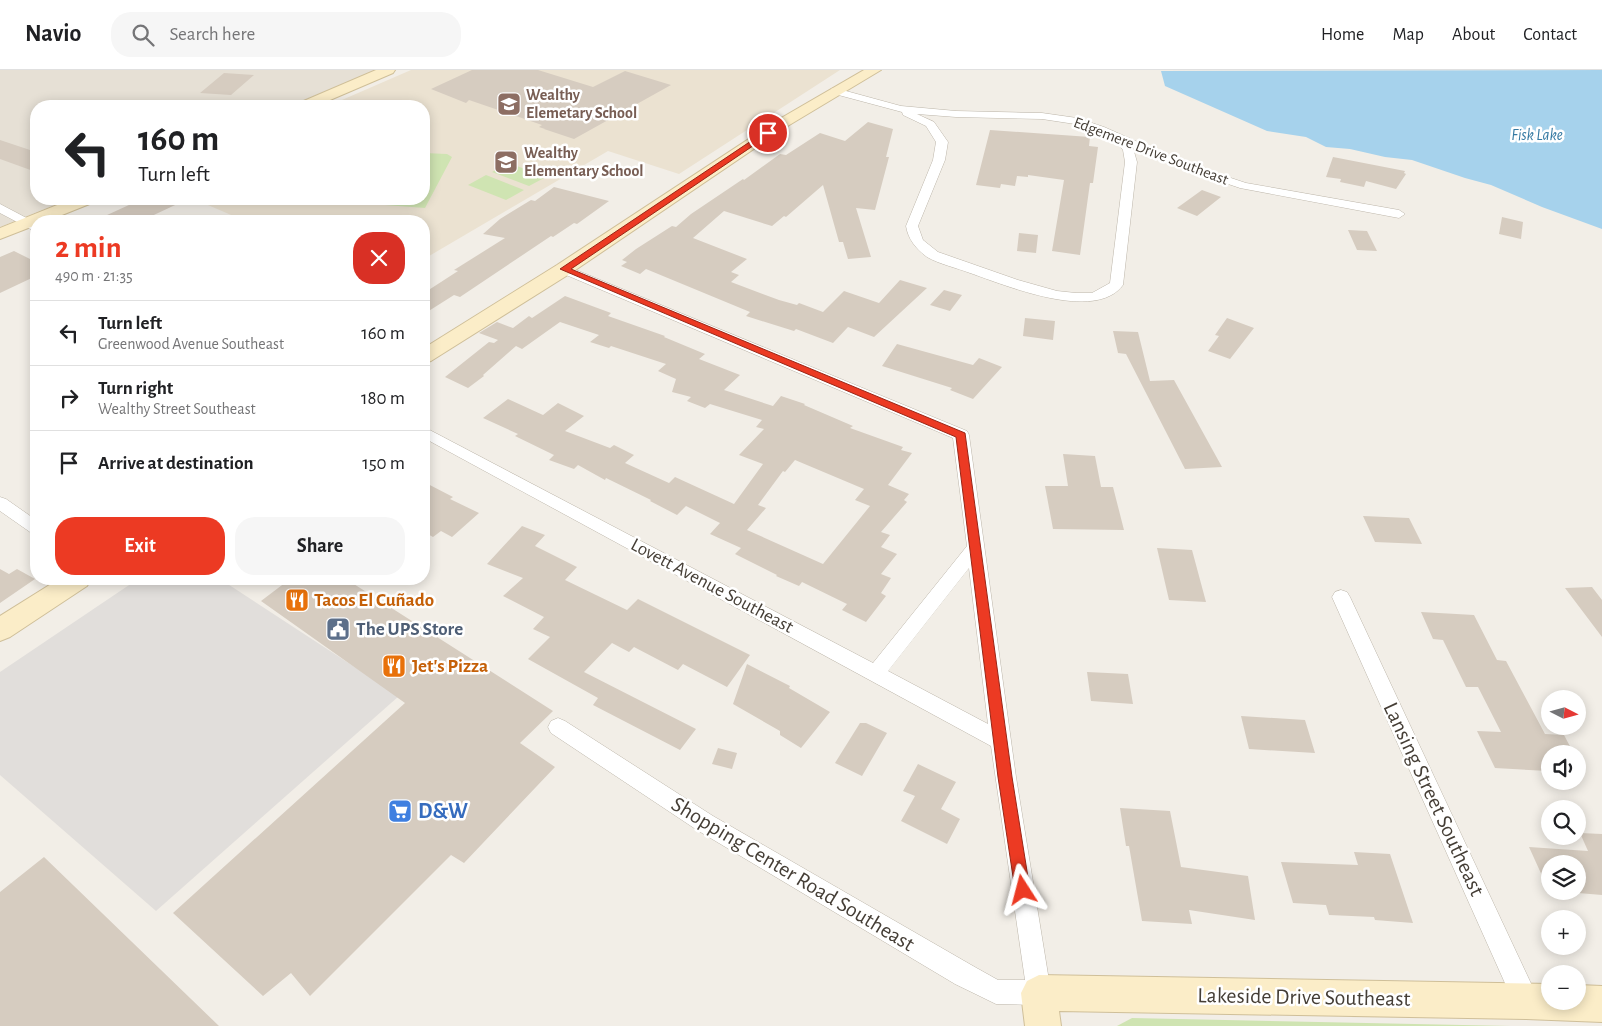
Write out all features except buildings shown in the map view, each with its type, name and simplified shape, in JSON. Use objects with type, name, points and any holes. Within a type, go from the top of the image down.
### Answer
[{"type":"main road","points":[[318,100],[388,70]]},
{"type":"main road","points":[[430,353],[564,269],[781,124],[874,70]]},
{"type":"main road","points":[[54,215],[74,205]]},
{"type":"main road","points":[[0,234],[30,226]]},
{"type":"main road","points":[[0,630],[69,585]]},
{"type":"main road","name":"Lakeside Drive Southeast","points":[[1041,1010],[1526,1001],[1602,1004]]},
{"type":"street","points":[[835,91],[900,109],[930,124],[942,142],[939,160],[912,226],[913,236],[920,245],[933,255],[1047,293],[1081,298],[1093,297],[1107,292],[1116,285],[1131,162],[1129,150],[1121,139]]},
{"type":"street","name":"Edgemere Drive Southeast","points":[[900,109],[956,114],[1042,116],[1077,120],[1100,128],[1121,139],[1210,176],[1244,186],[1400,214]]},
{"type":"street","points":[[0,208],[30,225]]},
{"type":"street","points":[[564,269],[961,435],[1000,741],[1041,1010]]},
{"type":"street","name":"Lovett Avenue Southeast","points":[[430,435],[1000,741]]},
{"type":"street","points":[[0,504],[30,524]]},
{"type":"street","points":[[875,674],[976,547]]},
{"type":"street","name":"Lansing Street Southeast","points":[[1341,597],[1526,1001]]},
{"type":"street","name":"Shopping Center Road Southeast","points":[[558,727],[705,823],[964,975],[996,992],[1041,1010]]},
{"type":"shaded area","points":[[0,70],[376,70],[304,100],[30,100],[30,205],[54,205],[0,227]]},
{"type":"shaded area","name":"Wealthy Elementary School","points":[[411,70],[840,70],[679,174],[608,151],[430,255],[430,215],[231,215],[208,205],[430,205],[430,100],[342,100]]},
{"type":"shaded area","points":[[129,585],[229,585],[399,696],[156,911],[0,775],[0,672]]},
{"type":"green space","points":[[430,153],[447,154],[452,157],[430,199]]},
{"type":"green space","points":[[509,163],[546,177],[529,186],[492,172]]},
{"type":"green space","points":[[486,175],[524,190],[506,200],[468,185]]},
{"type":"green space","points":[[385,205],[427,205],[425,208]]},
{"type":"green space","points":[[1132,1018],[1511,1026],[1117,1026]]},
{"type":"water","name":"Fisk Lake","points":[[1602,70],[1602,229],[1542,207],[1491,185],[1412,160],[1385,157],[1350,149],[1326,147],[1306,137],[1267,131],[1165,86],[1161,71]]},
{"type":"place","name":"Wealthy Elemetary School","points":[[509,104]]},
{"type":"place","name":"Wealthy Elementary School","points":[[506,162]]},
{"type":"place","name":"Tacos El Cuñado","points":[[297,600]]},
{"type":"place","name":"The UPS Store","points":[[338,629]]},
{"type":"place","name":"Jet's Pizza","points":[[394,666]]},
{"type":"place","name":"D&W","points":[[400,811]]},
{"type":"route","points":[[768,133],[564,269],[961,435],[1005,777],[1023,890]]}]
